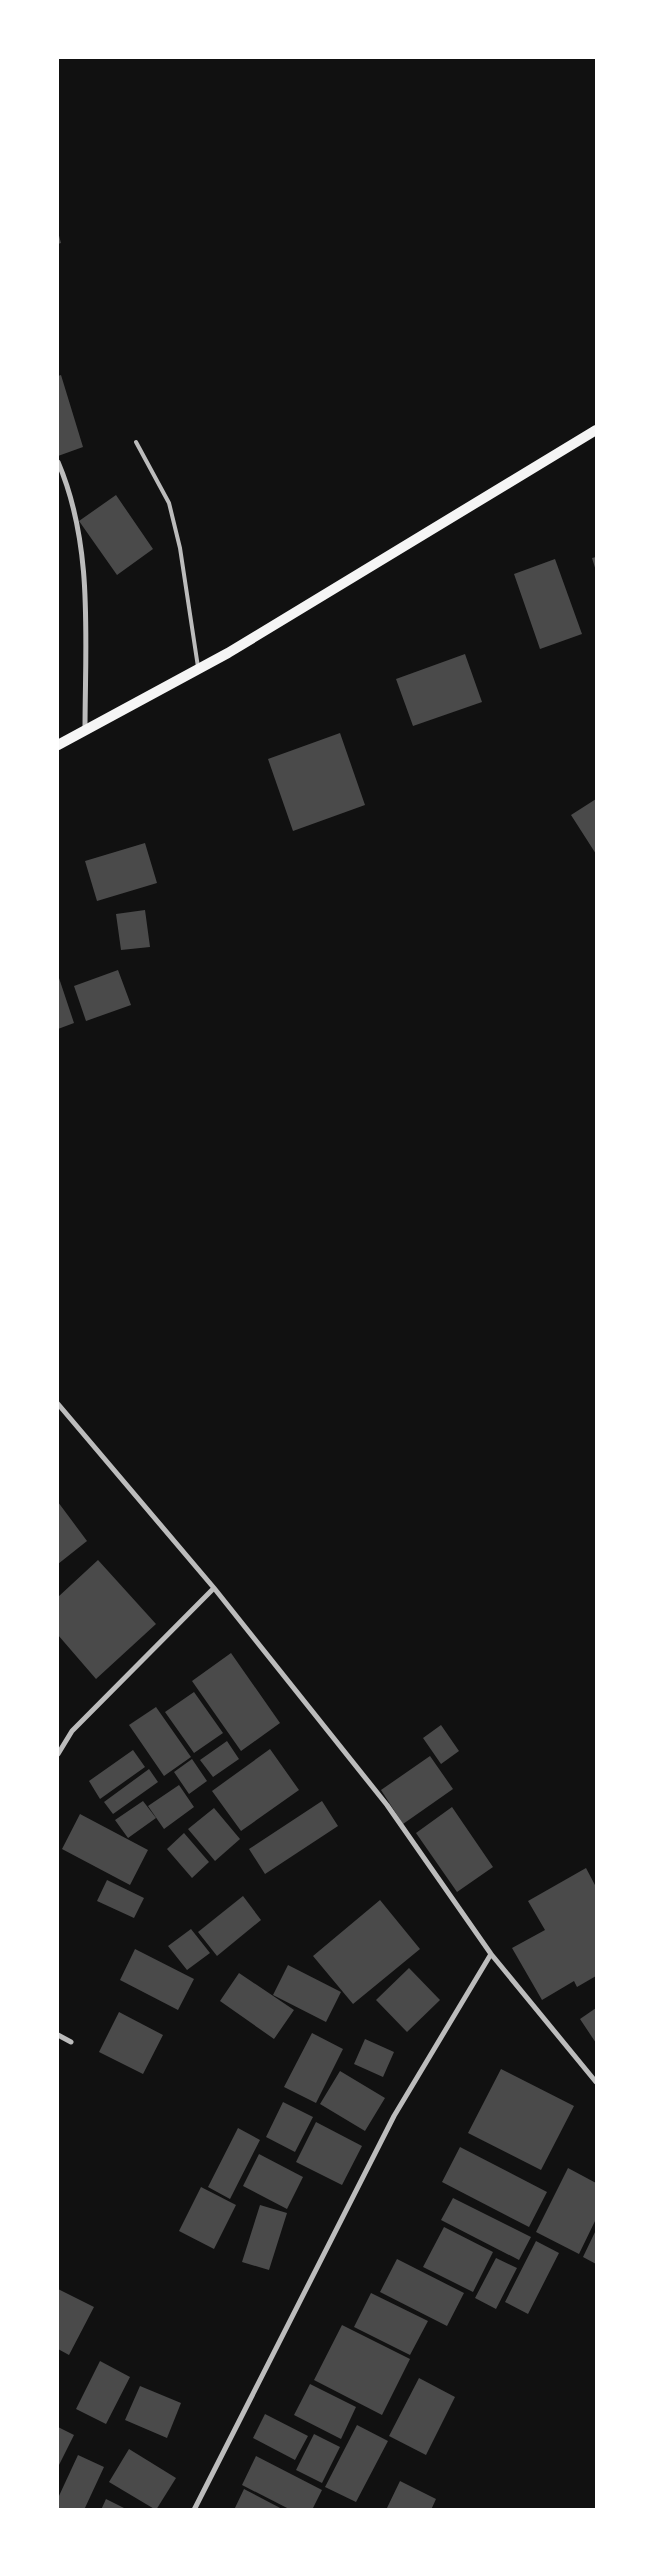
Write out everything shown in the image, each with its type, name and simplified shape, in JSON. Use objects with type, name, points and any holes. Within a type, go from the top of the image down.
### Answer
[{"type":"main road","points":[[58,745],[198,669],[596,430]]},
{"type":"street","points":[[58,462],[79,528],[85,574],[85,730]]},
{"type":"street","points":[[58,1404],[214,1588],[387,1805],[491,1954],[596,2082]]},
{"type":"street","points":[[58,1754],[72,1732],[214,1588]]},
{"type":"street","points":[[194,2510],[394,2116],[491,1954]]},
{"type":"street","points":[[58,2035],[71,2042]]},
{"type":"lane","points":[[136,442],[169,504],[180,548],[198,669]]},
{"type":"building","points":[[58,232],[61,243],[58,244]]},
{"type":"building","points":[[61,375],[83,447],[58,456],[58,376]]},
{"type":"building","points":[[116,495],[153,549],[117,575],[79,521]]},
{"type":"building","points":[[596,557],[596,571],[592,558]]},
{"type":"building","points":[[555,559],[582,634],[540,649],[514,574]]},
{"type":"building","points":[[465,654],[482,702],[413,726],[396,679]]},
{"type":"building","points":[[340,733],[365,805],[293,831],[268,759]]},
{"type":"building","points":[[596,799],[596,854],[571,815]]},
{"type":"building","points":[[145,843],[157,883],[97,901],[85,861]]},
{"type":"building","points":[[145,910],[150,947],[121,950],[116,914]]},
{"type":"building","points":[[118,970],[131,1005],[86,1021],[74,986]]},
{"type":"building","points":[[58,975],[74,1023],[58,1029]]},
{"type":"building","points":[[58,1502],[87,1541],[58,1564]]},
{"type":"building","points":[[98,1560],[156,1624],[96,1679],[58,1635],[58,1597]]},
{"type":"building","points":[[231,1653],[280,1723],[241,1751],[192,1681]]},
{"type":"building","points":[[194,1692],[223,1733],[194,1753],[165,1712]]},
{"type":"building","points":[[156,1707],[191,1757],[164,1776],[129,1725]]},
{"type":"building","points":[[441,1725],[459,1751],[441,1764],[423,1738]]},
{"type":"building","points":[[227,1741],[239,1759],[213,1777],[200,1760]]},
{"type":"building","points":[[270,1749],[299,1790],[241,1831],[212,1791]]},
{"type":"building","points":[[133,1750],[145,1767],[100,1799],[89,1781]]},
{"type":"building","points":[[430,1756],[453,1789],[403,1824],[381,1790]]},
{"type":"building","points":[[192,1759],[207,1781],[189,1794],[174,1772]]},
{"type":"building","points":[[149,1769],[158,1782],[113,1814],[104,1802]]},
{"type":"building","points":[[179,1785],[194,1807],[164,1829],[148,1806]]},
{"type":"building","points":[[143,1801],[156,1818],[128,1838],[115,1820]]},
{"type":"building","points":[[322,1801],[338,1826],[265,1874],[249,1849]]},
{"type":"building","points":[[452,1807],[493,1867],[457,1892],[416,1833]]},
{"type":"building","points":[[214,1808],[240,1839],[215,1861],[188,1829]]},
{"type":"building","points":[[80,1814],[148,1850],[130,1885],[62,1849]]},
{"type":"building","points":[[184,1833],[209,1862],[192,1878],[167,1849]]},
{"type":"building","points":[[586,1868],[596,1887],[596,1976],[577,1987],[574,1981],[542,2000],[512,1948],[545,1930],[528,1901]]},
{"type":"building","points":[[107,1880],[144,1898],[134,1918],[97,1901]]},
{"type":"building","points":[[243,1896],[261,1920],[217,1956],[198,1932]]},
{"type":"building","points":[[380,1900],[420,1949],[353,2004],[313,1956]]},
{"type":"building","points":[[191,1929],[210,1953],[187,1970],[168,1946]]},
{"type":"building","points":[[135,1949],[194,1979],[178,2010],[120,1980]]},
{"type":"building","points":[[288,1965],[341,1992],[326,2022],[273,1995]]},
{"type":"building","points":[[409,1968],[440,2000],[407,2032],[376,2000]]},
{"type":"building","points":[[239,1973],[294,2010],[274,2039],[220,2001]]},
{"type":"building","points":[[596,2008],[596,2043],[580,2019]]},
{"type":"building","points":[[119,2012],[163,2035],[143,2074],[99,2052]]},
{"type":"building","points":[[312,2033],[343,2049],[316,2103],[284,2087]]},
{"type":"building","points":[[365,2039],[394,2052],[383,2077],[354,2064]]},
{"type":"building","points":[[501,2069],[574,2106],[541,2170],[468,2133]]},
{"type":"building","points":[[340,2071],[385,2098],[365,2131],[320,2104]]},
{"type":"building","points":[[283,2102],[313,2117],[295,2152],[266,2137]]},
{"type":"building","points":[[316,2122],[362,2146],[342,2185],[296,2162]]},
{"type":"building","points":[[238,2128],[260,2140],[230,2199],[208,2187]]},
{"type":"building","points":[[460,2147],[547,2192],[529,2227],[442,2182]]},
{"type":"building","points":[[259,2154],[303,2177],[287,2209],[243,2186]]},
{"type":"building","points":[[568,2168],[596,2183],[596,2219],[579,2254],[536,2232]]},
{"type":"building","points":[[201,2187],[236,2205],[214,2249],[179,2231]]},
{"type":"building","points":[[453,2198],[531,2237],[519,2260],[441,2220]]},
{"type":"building","points":[[260,2205],[287,2213],[269,2270],[242,2262]]},
{"type":"building","points":[[444,2227],[493,2252],[473,2292],[423,2267]]},
{"type":"building","points":[[596,2230],[596,2264],[583,2257]]},
{"type":"building","points":[[536,2241],[559,2253],[528,2314],[505,2302]]},
{"type":"building","points":[[496,2258],[517,2268],[496,2309],[475,2298]]},
{"type":"building","points":[[397,2259],[464,2293],[447,2326],[380,2292]]},
{"type":"building","points":[[58,2289],[94,2307],[69,2355],[58,2349]]},
{"type":"building","points":[[371,2293],[428,2321],[410,2355],[354,2327]]},
{"type":"building","points":[[342,2325],[410,2359],[382,2415],[314,2380]]},
{"type":"building","points":[[100,2361],[130,2377],[106,2424],[76,2409]]},
{"type":"building","points":[[419,2378],[455,2397],[426,2455],[389,2436]]},
{"type":"building","points":[[310,2384],[356,2407],[341,2439],[294,2415]]},
{"type":"building","points":[[140,2386],[181,2403],[167,2438],[125,2420]]},
{"type":"building","points":[[265,2414],[308,2436],[295,2460],[253,2438]]},
{"type":"building","points":[[357,2425],[388,2441],[356,2502],[325,2487]]},
{"type":"building","points":[[58,2427],[74,2435],[58,2467]]},
{"type":"building","points":[[314,2434],[340,2447],[322,2483],[296,2470]]},
{"type":"building","points":[[129,2449],[176,2478],[156,2510],[109,2482]]},
{"type":"building","points":[[78,2455],[104,2467],[84,2510],[60,2510],[58,2509],[58,2498]]},
{"type":"building","points":[[256,2456],[322,2490],[312,2510],[291,2510],[242,2485]]},
{"type":"building","points":[[400,2481],[436,2499],[431,2510],[386,2510]]},
{"type":"building","points":[[244,2489],[284,2510],[234,2510]]},
{"type":"building","points":[[106,2499],[128,2510],[101,2510]]}]
